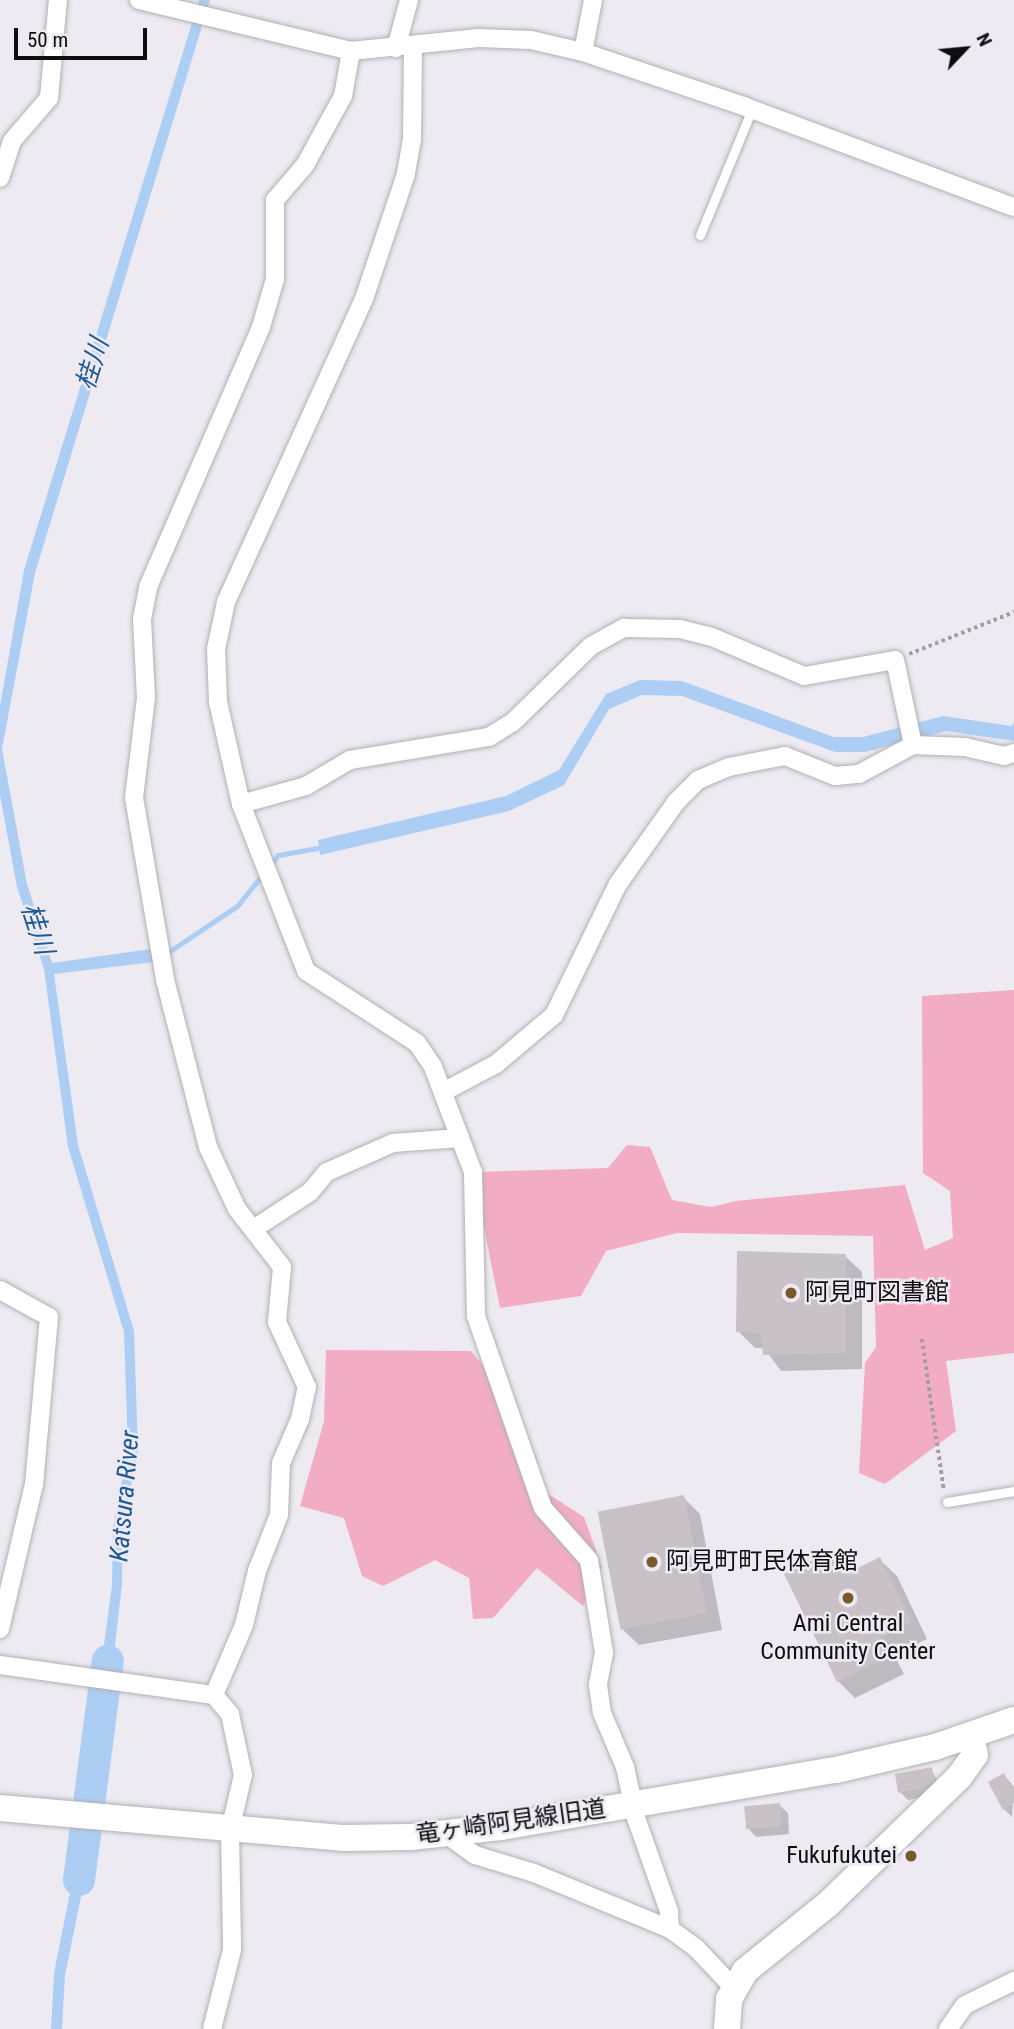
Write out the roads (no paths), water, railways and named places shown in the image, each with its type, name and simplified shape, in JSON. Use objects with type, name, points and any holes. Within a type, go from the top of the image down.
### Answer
[{"type":"street","points":[[0,178],[12,141],[49,98],[58,0]]},
{"type":"street","points":[[139,0],[351,51],[478,38],[531,40],[583,52],[752,109],[1014,207]]},
{"type":"street","points":[[409,0],[404,47],[412,139],[391,221],[364,299],[226,602],[216,649],[218,702],[241,804],[306,971],[417,1043],[443,1093],[473,1172],[476,1316],[543,1508],[589,1560],[604,1653],[598,1685],[601,1713],[625,1768],[632,1805],[669,1911],[670,1929]]},
{"type":"street","points":[[583,52],[593,0]]},
{"type":"street","points":[[214,1695],[244,1625],[257,1571],[279,1515],[281,1463],[300,1419],[307,1387],[277,1322],[282,1267],[256,1228],[237,1209],[208,1147],[164,979],[134,798],[146,698],[142,619],[148,587],[261,327],[275,279],[275,200],[305,164],[343,96],[351,51]]},
{"type":"street","points":[[241,804],[306,786],[350,760],[489,737],[513,722],[591,646],[624,628],[680,629],[712,638],[804,676],[895,660],[913,745]]},
{"type":"street","points":[[443,1093],[496,1064],[554,1015],[618,884],[676,802],[698,780],[729,767],[785,756],[835,776],[859,774],[913,745],[956,746],[1004,756],[1014,753]]},
{"type":"street","points":[[256,1228],[310,1192],[327,1172],[393,1143],[460,1138]]},
{"type":"street","points":[[0,1290],[49,1317],[34,1484],[0,1629]]},
{"type":"street","points":[[0,1665],[214,1695],[230,1714],[242,1759],[237,1818],[230,1830],[232,1950],[212,2029]]},
{"type":"street","name":"竜ヶ崎阿見線旧道","points":[[0,1808],[230,1830],[380,1839],[446,1834],[836,1770],[971,1737],[1014,1720]]},
{"type":"street","points":[[727,2029],[733,1987],[745,1971],[828,1904],[959,1777],[975,1755],[971,1737]]},
{"type":"street","points":[[446,1834],[475,1855],[534,1873],[670,1929],[695,1947],[733,1987]]},
{"type":"street","points":[[948,2029],[965,2005],[1014,1981]]},
{"type":"lane","points":[[700,235],[752,109]]},
{"type":"lane","points":[[947,1502],[1014,1491]]},
{"type":"water","name":"桂川","points":[[199,0],[210,0],[35,573],[2,749],[27,884],[52,963],[151,949],[170,960],[54,974],[78,1145],[134,1331],[138,1450],[123,1526],[122,1584],[108,1705],[96,1704],[112,1585],[113,1527],[128,1450],[124,1332],[68,1147],[44,969],[17,887],[0,795],[0,706],[24,570]]},
{"type":"water","points":[[640,680],[682,681],[834,737],[863,737],[943,716],[1012,726],[1014,722],[1014,741],[946,731],[865,752],[835,752],[682,696],[642,695],[609,709],[564,785],[509,811],[320,855],[318,840],[506,796],[559,770],[606,694]]},
{"type":"water","points":[[81,1837],[93,1838],[65,1975],[62,2029],[51,2029],[54,1973]]},
{"type":"waterway","points":[[269,867],[278,855],[323,847]]},
{"type":"waterway","points":[[164,955],[237,906],[263,874]]},
{"type":"waterway","name":"Katsura River","points":[[79,1880],[108,1661]]},
{"type":"place","name":"阿見町図書館","points":[[791,1293]]},
{"type":"place","name":"阿見町町民体育館","points":[[652,1562]]},
{"type":"place","name":"Ami Central Community Center","points":[[848,1598]]},
{"type":"place","name":"Fukufukutei","points":[[911,1856]]}]
